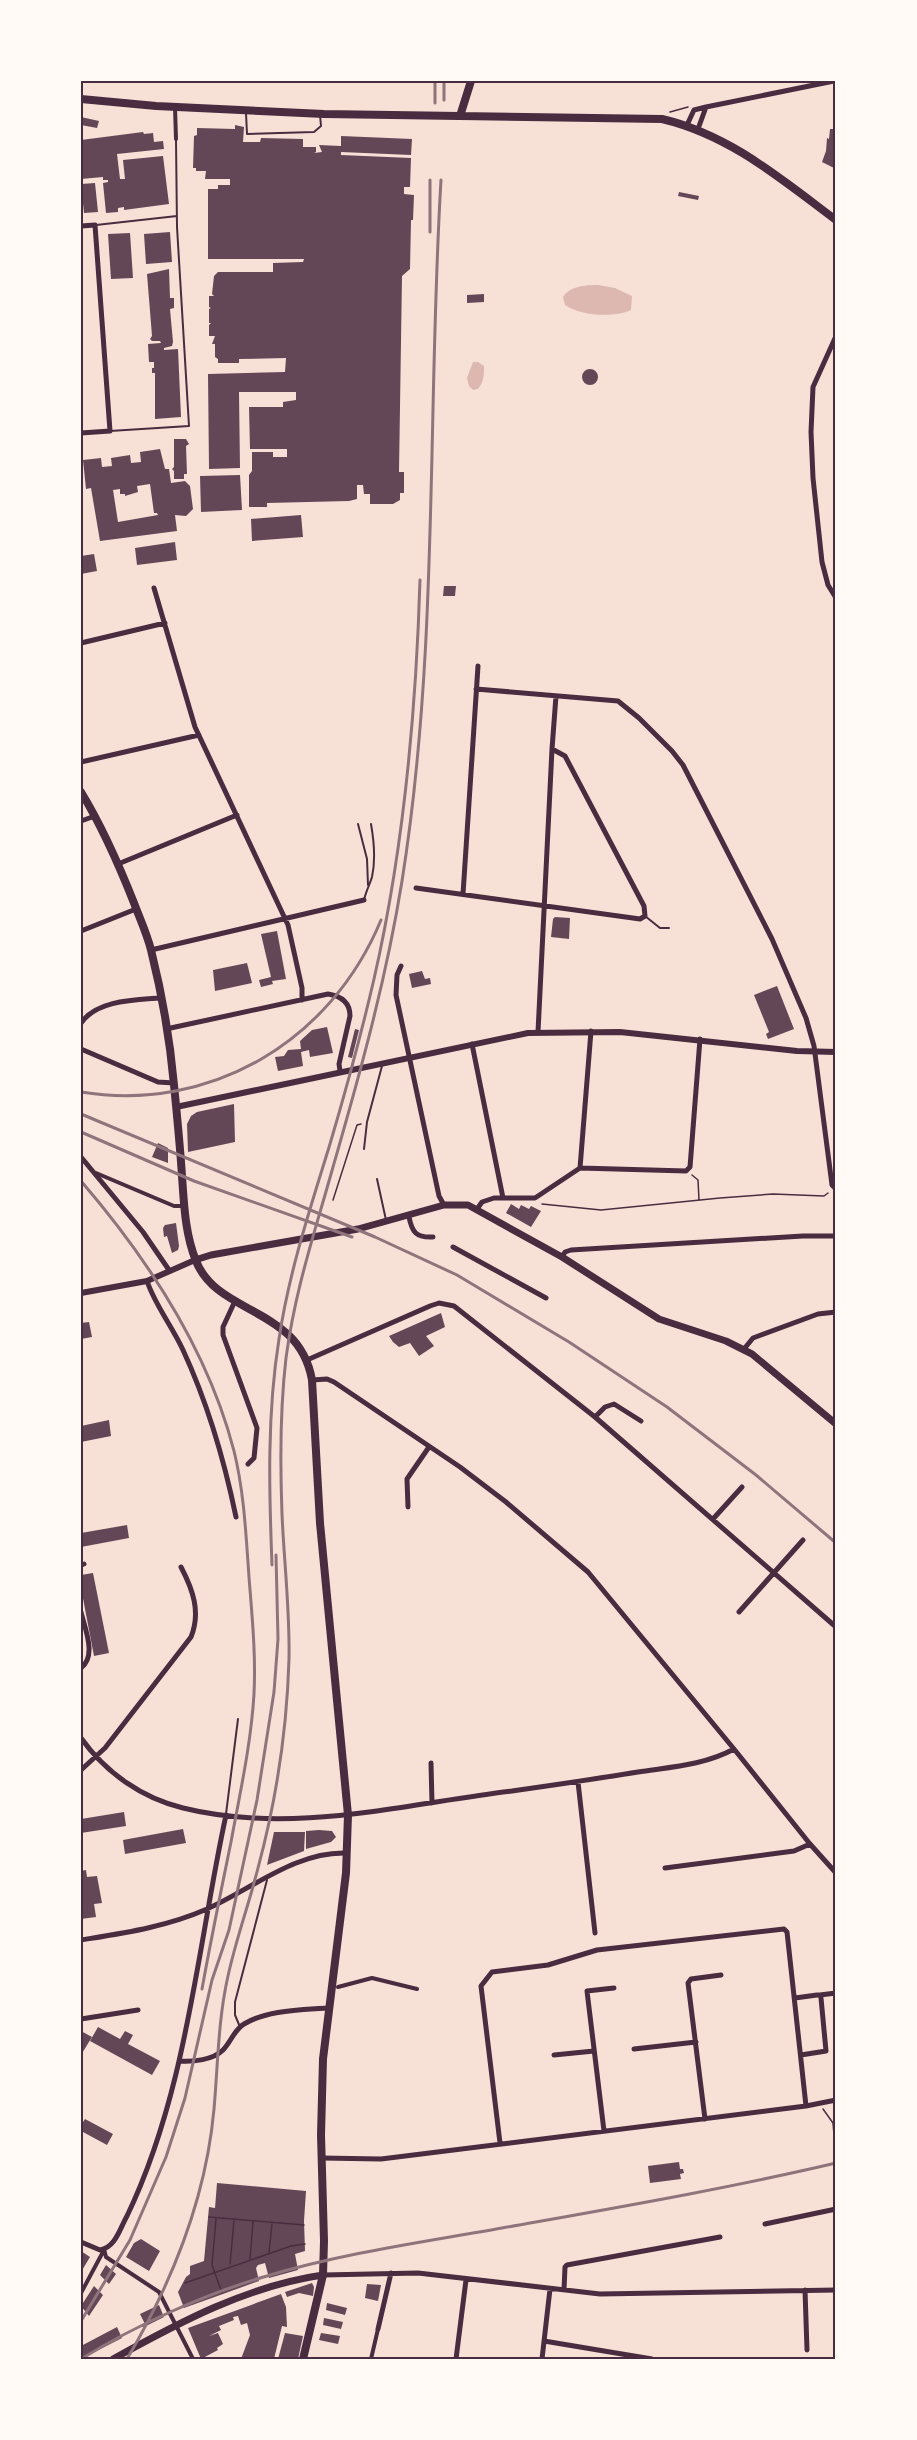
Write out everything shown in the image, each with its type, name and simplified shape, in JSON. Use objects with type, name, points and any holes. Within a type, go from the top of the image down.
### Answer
[{"type":"main road","points":[[455,116],[471,81]]},
{"type":"main road","points":[[81,99],[175,107],[320,114],[662,119],[698,129],[748,155],[836,220]]},
{"type":"main road","points":[[81,792],[118,864],[151,950],[174,1083],[184,1206],[195,1260],[204,1278],[223,1294],[272,1321],[291,1338],[307,1360],[312,1380],[320,1523],[348,1815],[347,1853],[327,2008],[323,2059],[321,2158],[323,2275],[303,2359]]},
{"type":"main road","points":[[195,1260],[387,1222],[444,1205],[464,1204],[562,1257],[659,1319],[744,1349],[836,1424]]},
{"type":"main road","points":[[114,2359],[177,2325],[247,2294],[281,2283],[323,2275]]},
{"type":"street","points":[[687,125],[694,110],[834,81]]},
{"type":"street","points":[[175,107],[176,139]]},
{"type":"street","points":[[698,129],[705,107]]},
{"type":"street","points":[[81,226],[95,225],[110,431],[81,433]]},
{"type":"street","points":[[836,336],[813,387],[811,432],[813,478],[822,562],[828,585],[836,598]]},
{"type":"street","points":[[154,588],[199,735],[286,920],[302,988],[302,1000]]},
{"type":"street","points":[[81,643],[165,623]]},
{"type":"street","points":[[463,894],[478,666]]},
{"type":"street","points":[[476,689],[621,702],[672,751],[683,765],[777,948],[806,1018],[814,1053],[835,1189]]},
{"type":"street","points":[[538,1032],[556,696]]},
{"type":"street","points":[[81,762],[199,735]]},
{"type":"street","points":[[416,888],[640,919],[645,916],[644,906],[565,756],[552,749]]},
{"type":"street","points":[[118,864],[237,815]]},
{"type":"street","points":[[81,821],[95,816]]},
{"type":"street","points":[[151,950],[364,900]]},
{"type":"street","points":[[81,931],[136,909]]},
{"type":"street","points":[[401,966],[397,975],[396,995],[438,1197],[444,1205]]},
{"type":"street","points":[[166,1029],[328,994],[335,995],[346,1002],[350,1008],[339,1064],[340,1071]]},
{"type":"street","points":[[81,1023],[89,1015],[118,1003],[160,998]]},
{"type":"street","points":[[580,1168],[591,1031]]},
{"type":"street","points":[[176,1107],[340,1071],[538,1032],[620,1032],[814,1053],[836,1052]]},
{"type":"street","points":[[477,1209],[487,1200],[535,1198],[580,1168],[686,1171],[690,1167],[700,1039]]},
{"type":"street","points":[[472,1044],[504,1198]]},
{"type":"street","points":[[81,1049],[158,1082],[174,1083]]},
{"type":"street","points":[[81,1157],[142,1232],[169,1270]]},
{"type":"street","points":[[93,1172],[174,1206],[184,1206]]},
{"type":"street","points":[[408,1216],[412,1231],[416,1235],[423,1238],[432,1237]]},
{"type":"street","points":[[562,1257],[565,1252],[571,1250],[836,1236]]},
{"type":"street","points":[[453,1247],[546,1298]]},
{"type":"street","points":[[81,1293],[147,1281],[195,1260]]},
{"type":"street","points":[[147,1281],[154,1299],[183,1349],[209,1410],[228,1474],[236,1516]]},
{"type":"street","points":[[235,1301],[223,1327],[223,1335],[257,1428],[254,1458],[248,1464]]},
{"type":"street","points":[[307,1360],[430,1306],[440,1303],[448,1304],[481,1327],[595,1417],[836,1627]]},
{"type":"street","points":[[744,1349],[753,1338],[818,1314],[836,1312]]},
{"type":"street","points":[[312,1380],[327,1379],[334,1382],[460,1467],[506,1502],[588,1572],[836,1873]]},
{"type":"street","points":[[595,1417],[605,1407],[614,1404],[641,1422]]},
{"type":"street","points":[[408,1507],[407,1479],[429,1447]]},
{"type":"street","points":[[712,1519],[742,1487]]},
{"type":"street","points":[[739,1612],[803,1540]]},
{"type":"street","points":[[81,1770],[97,1756],[191,1637],[196,1620],[195,1599],[180,1567]]},
{"type":"street","points":[[81,1612],[89,1652],[87,1664],[81,1668]]},
{"type":"street","points":[[81,1738],[118,1777],[155,1799],[185,1809],[226,1815],[280,1818],[348,1815],[578,1782],[686,1765],[716,1757],[734,1749]]},
{"type":"street","points":[[430,1763],[432,1803]]},
{"type":"street","points":[[578,1782],[595,1933]]},
{"type":"street","points":[[81,2293],[104,2249],[115,2240],[146,2172],[166,2115],[179,2061],[226,1815]]},
{"type":"street","points":[[665,1868],[794,1851],[810,1844]]},
{"type":"street","points":[[81,1940],[153,1928],[207,1909],[290,1865],[335,1852],[347,1853]]},
{"type":"street","points":[[500,2143],[481,1986],[492,1972],[548,1965],[597,1950],[781,1928],[787,1932],[806,2106]]},
{"type":"street","points":[[705,2119],[689,1980],[721,1975]]},
{"type":"street","points":[[338,1987],[372,1978],[417,1989]]},
{"type":"street","points":[[604,2131],[587,1991],[614,1988]]},
{"type":"street","points":[[795,1998],[836,1993]]},
{"type":"street","points":[[801,2055],[826,2051],[820,1995]]},
{"type":"street","points":[[179,2061],[203,2060],[223,2051],[240,2027],[258,2018],[327,2008]]},
{"type":"street","points":[[81,2019],[138,2010]]},
{"type":"street","points":[[634,2049],[696,2042]]},
{"type":"street","points":[[554,2055],[594,2051]]},
{"type":"street","points":[[321,2158],[381,2159],[806,2106],[836,2100]]},
{"type":"street","points":[[765,2224],[836,2209]]},
{"type":"street","points":[[564,2290],[567,2265],[720,2236]]},
{"type":"street","points":[[81,2242],[100,2250],[104,2249]]},
{"type":"street","points":[[104,2249],[106,2257],[159,2292],[193,2359]]},
{"type":"street","points":[[371,2359],[391,2273]]},
{"type":"street","points":[[323,2275],[430,2274],[466,2280],[611,2294],[836,2290]]},
{"type":"street","points":[[456,2359],[466,2280]]},
{"type":"street","points":[[542,2359],[550,2289]]},
{"type":"street","points":[[805,2290],[807,2350]]},
{"type":"street","points":[[544,2341],[627,2357],[652,2359]]},
{"type":"lane","points":[[246,110],[245,132],[247,134],[314,132],[321,126],[320,114]]},
{"type":"lane","points":[[110,431],[189,426],[177,216],[176,139]]},
{"type":"lane","points":[[95,225],[177,216]]},
{"type":"lane","points":[[358,824],[367,858],[368,885]]},
{"type":"lane","points":[[364,900],[371,878],[374,856],[370,824]]},
{"type":"lane","points":[[645,916],[660,928],[669,928]]},
{"type":"lane","points":[[364,1149],[367,1122],[382,1063]]},
{"type":"lane","points":[[376,1179],[387,1222]]},
{"type":"lane","points":[[226,1815],[237,1719]]},
{"type":"lane","points":[[240,2027],[235,2015],[235,2002],[267,1878]]},
{"type":"path","points":[[662,119],[671,111],[691,106]]},
{"type":"path","points":[[333,1200],[357,1125],[367,1122]]},
{"type":"path","points":[[686,1171],[698,1180],[699,1200]]},
{"type":"path","points":[[538,1203],[601,1210],[773,1194],[824,1196],[835,1189]]},
{"type":"path","points":[[822,2103],[824,2112],[833,2123],[836,2158]]},
{"type":"path","points":[[208,2217],[304,2225]]},
{"type":"path","points":[[216,2218],[212,2265],[222,2293]]},
{"type":"path","points":[[230,2266],[234,2220]]},
{"type":"path","points":[[250,2260],[253,2221]]},
{"type":"path","points":[[269,2253],[272,2223]]},
{"type":"path","points":[[185,2283],[269,2253],[305,2244]]},
{"type":"shaded area","points":[[598,285],[615,288],[632,296],[631,310],[624,313],[597,315],[580,312],[565,305],[563,297],[570,290]]},
{"type":"shaded area","points":[[473,362],[484,366],[484,375],[478,389],[473,390],[467,378]]},
{"type":"building","points":[[81,117],[99,121],[97,128],[81,125]]},
{"type":"building","points":[[235,125],[244,127],[243,142],[260,142],[261,138],[303,139],[303,147],[316,147],[314,153],[322,152],[319,145],[341,146],[341,136],[412,139],[411,155],[341,152],[341,155],[411,158],[410,187],[404,187],[404,194],[414,195],[410,269],[402,276],[399,472],[404,472],[404,493],[400,493],[400,500],[393,504],[370,504],[370,494],[364,494],[363,485],[357,485],[357,499],[349,501],[267,503],[267,507],[249,507],[252,452],[273,452],[273,457],[287,457],[287,449],[250,449],[249,407],[283,407],[283,402],[296,400],[296,392],[239,392],[240,468],[209,469],[208,374],[285,372],[286,358],[239,359],[239,363],[218,363],[215,357],[215,344],[212,344],[215,336],[209,336],[211,323],[209,323],[209,309],[211,308],[209,307],[209,296],[214,296],[212,294],[214,276],[218,272],[273,272],[273,263],[303,262],[304,259],[208,259],[208,189],[218,189],[218,185],[230,185],[230,179],[205,179],[206,171],[196,171],[196,168],[193,168],[194,136],[197,135],[197,128],[235,129]]},
{"type":"building","points":[[830,129],[836,129],[836,167],[834,168],[822,162]]},
{"type":"building","points":[[143,132],[144,134],[153,133],[154,142],[163,141],[164,149],[117,154],[120,179],[125,179],[123,160],[163,156],[169,204],[124,210],[124,207],[118,208],[118,212],[106,213],[103,183],[108,180],[103,180],[103,177],[81,179],[81,140]]},
{"type":"building","points":[[95,183],[98,212],[84,213],[81,184]]},
{"type":"building","points":[[679,192],[699,196],[698,200],[678,196]]},
{"type":"building","points":[[170,232],[172,262],[146,264],[144,234]]},
{"type":"building","points":[[130,233],[133,278],[111,279],[108,234]]},
{"type":"building","points":[[169,269],[170,298],[174,298],[174,308],[170,309],[173,342],[172,346],[164,350],[178,349],[181,417],[155,419],[155,373],[152,373],[154,362],[149,362],[148,344],[161,343],[150,339],[152,336],[147,274]]},
{"type":"building","points":[[484,294],[484,302],[467,303],[467,295]]},
{"type":"building","points":[[590,369],[598,377],[590,385],[582,377]]},
{"type":"building","points":[[174,439],[186,439],[189,444],[186,446],[187,474],[184,474],[184,479],[174,479],[172,469],[174,467]]},
{"type":"building","points":[[160,449],[165,469],[169,469],[171,483],[185,481],[190,486],[193,509],[186,516],[175,515],[177,531],[100,541],[91,488],[86,489],[83,460],[101,458],[102,467],[112,466],[111,458],[130,455],[131,463],[141,462],[140,452]],"holes":[[[150,484],[154,513],[158,515],[118,522],[113,490],[120,489],[120,494],[125,494],[125,496],[138,492],[137,486]]]},
{"type":"building","points":[[240,475],[242,510],[201,512],[200,476]]},
{"type":"building","points":[[301,515],[303,537],[252,541],[251,519]]},
{"type":"building","points":[[175,542],[177,560],[137,565],[135,548]]},
{"type":"building","points":[[94,554],[97,571],[81,574],[81,556]]},
{"type":"building","points":[[444,586],[456,586],[455,596],[443,596]]},
{"type":"building","points":[[555,917],[570,918],[569,939],[551,937]]},
{"type":"building","points":[[277,931],[286,979],[272,981],[273,984],[261,987],[259,980],[271,977],[261,934]]},
{"type":"building","points":[[247,963],[252,983],[215,991],[213,970]]},
{"type":"building","points":[[422,971],[425,979],[430,978],[431,984],[412,988],[409,974]]},
{"type":"building","points":[[777,986],[794,1029],[768,1039],[766,1034],[769,1032],[754,995]]},
{"type":"building","points":[[327,1027],[333,1053],[310,1057],[309,1050],[301,1052],[303,1066],[278,1071],[275,1057],[284,1056],[288,1050],[301,1049],[300,1041],[312,1030]]},
{"type":"building","points":[[355,1029],[359,1030],[352,1058],[348,1057]]},
{"type":"building","points":[[234,1104],[235,1142],[188,1152],[187,1124],[191,1116],[197,1112]]},
{"type":"building","points":[[158,1143],[168,1148],[168,1163],[152,1157]]},
{"type":"building","points":[[511,1204],[519,1209],[521,1205],[529,1209],[531,1206],[541,1211],[531,1227],[506,1213]]},
{"type":"building","points":[[176,1223],[179,1246],[178,1250],[172,1253],[167,1236],[164,1237],[163,1228],[165,1225]]},
{"type":"building","points":[[441,1313],[445,1327],[426,1336],[434,1346],[419,1356],[410,1343],[399,1347],[389,1336]]},
{"type":"building","points":[[89,1322],[92,1337],[81,1339],[81,1323]]},
{"type":"building","points":[[109,1420],[111,1436],[81,1442],[81,1426]]},
{"type":"building","points":[[127,1525],[129,1538],[81,1547],[81,1533]]},
{"type":"building","points":[[93,1573],[109,1653],[94,1656],[81,1588],[81,1575]]},
{"type":"building","points":[[124,1812],[126,1826],[81,1833],[81,1819]]},
{"type":"building","points":[[183,1829],[186,1843],[125,1854],[123,1840]]},
{"type":"building","points":[[306,1831],[332,1831],[336,1837],[331,1842],[306,1849]]},
{"type":"building","points":[[274,1832],[305,1832],[304,1851],[267,1865]]},
{"type":"building","points":[[86,1870],[87,1877],[97,1876],[102,1903],[94,1904],[96,1917],[81,1919],[81,1871]]},
{"type":"building","points":[[98,2027],[120,2039],[125,2031],[133,2035],[128,2044],[160,2061],[152,2075],[90,2041]]},
{"type":"building","points":[[81,2031],[92,2037],[81,2055]]},
{"type":"building","points":[[85,2119],[113,2134],[107,2145],[83,2132],[81,2136],[81,2125]]},
{"type":"building","points":[[679,2162],[680,2169],[683,2169],[684,2173],[680,2174],[681,2179],[650,2183],[648,2166]]},
{"type":"building","points":[[217,2183],[306,2191],[305,2251],[295,2254],[298,2270],[269,2278],[265,2263],[258,2265],[256,2268],[259,2281],[184,2308],[178,2292],[190,2274],[190,2266],[204,2261],[209,2207],[215,2208]]},
{"type":"building","points":[[141,2239],[160,2251],[149,2271],[126,2257],[134,2243]]},
{"type":"building","points":[[81,2251],[90,2257],[81,2272]]},
{"type":"building","points":[[106,2265],[116,2274],[109,2284],[100,2275]]},
{"type":"building","points":[[312,2283],[313,2296],[299,2293],[287,2297],[285,2292]]},
{"type":"building","points":[[367,2284],[381,2285],[378,2301],[365,2298]]},
{"type":"building","points":[[94,2286],[103,2295],[89,2316],[81,2306]]},
{"type":"building","points":[[281,2294],[286,2307],[287,2327],[282,2326],[274,2359],[241,2359],[250,2335],[247,2323],[241,2325],[238,2316],[219,2326],[221,2330],[209,2336],[218,2333],[223,2344],[217,2348],[218,2350],[201,2359],[188,2328]]},
{"type":"building","points":[[327,2303],[347,2308],[345,2315],[326,2310]]},
{"type":"building","points":[[159,2305],[164,2317],[146,2326],[140,2314]]},
{"type":"building","points":[[324,2318],[343,2322],[341,2329],[323,2325]]},
{"type":"building","points":[[117,2327],[122,2338],[81,2359],[81,2346]]},
{"type":"building","points":[[285,2333],[303,2336],[298,2359],[278,2359]]},
{"type":"building","points":[[321,2333],[340,2336],[338,2344],[319,2340]]},
{"type":"railway","points":[[435,81],[435,103]]},
{"type":"railway","points":[[444,81],[444,100]]},
{"type":"railway","points":[[430,180],[430,232]]},
{"type":"railway","points":[[127,2359],[144,2330],[173,2269],[204,2175],[214,2109],[220,2026],[228,1976],[264,1843],[280,1765],[289,1659],[281,1475],[284,1377],[294,1310],[305,1265],[352,1101],[380,992],[396,918],[414,794],[427,619],[441,180]]},
{"type":"railway","points":[[272,1565],[271,1423],[279,1339],[294,1265],[353,1062],[384,930],[407,781],[420,580]]},
{"type":"railway","points":[[81,1092],[129,1096],[176,1091],[220,1079],[261,1059],[298,1033],[331,1001],[359,963],[381,920]]},
{"type":"railway","points":[[81,1114],[375,1237],[457,1275],[569,1342],[667,1407],[756,1475],[836,1543]]},
{"type":"railway","points":[[81,1132],[194,1181],[352,1237]]},
{"type":"railway","points":[[81,1181],[130,1242],[173,1307],[192,1342],[223,1414],[240,1482],[246,1529],[254,1694],[245,1768],[202,1989]]},
{"type":"railway","points":[[81,2321],[130,2240],[166,2157],[185,2098],[212,1980],[229,1930],[257,1800],[274,1692],[278,1639],[276,1555]]},
{"type":"railway","points":[[81,2359],[125,2334],[195,2301],[243,2283],[296,2268],[384,2249],[711,2190],[836,2163]]}]
